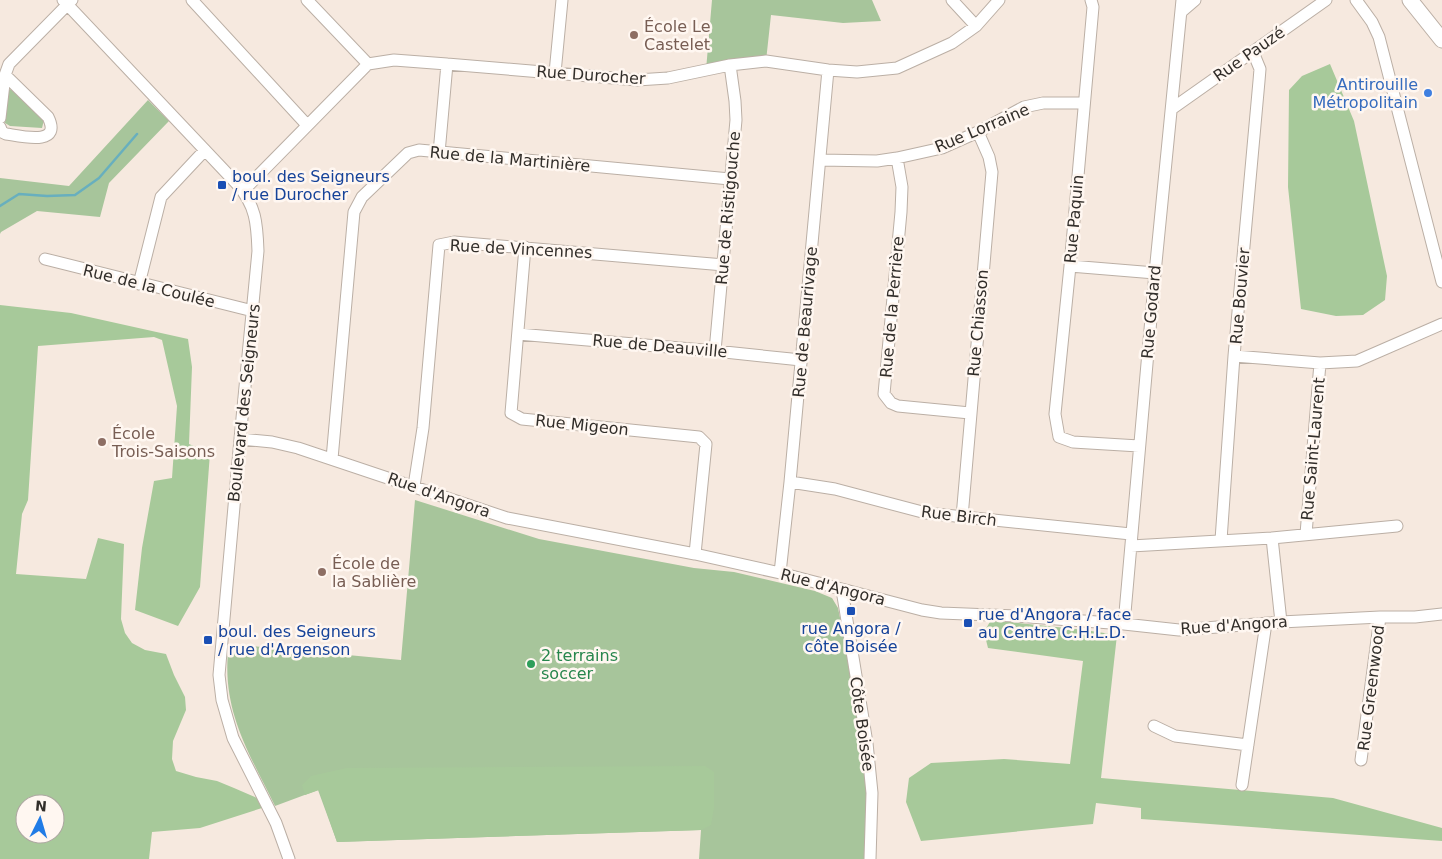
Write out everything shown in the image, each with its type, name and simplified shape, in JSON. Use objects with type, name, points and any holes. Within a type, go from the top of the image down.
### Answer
[{"type":"main road","points":[[1410,0],[1442,40]]},
{"type":"street","points":[[192,0],[307,125]]},
{"type":"street","points":[[243,191],[368,64],[307,0]]},
{"type":"street","points":[[555,73],[562,0]]},
{"type":"street","points":[[952,0],[976,26]]},
{"type":"street","name":"Rue Durocher","points":[[368,64],[394,60],[637,80],[668,78],[766,61],[857,72],[897,68],[952,43],[976,26],[998,0]]},
{"type":"street","name":"Rue Paquin","points":[[1091,0],[1093,7],[1055,414],[1059,437],[1073,442],[1139,446]]},
{"type":"street","name":"Rue Godard","points":[[1124,624],[1155,273],[1173,108],[1182,0]]},
{"type":"street","points":[[1182,12],[1195,0]]},
{"type":"street","name":"Rue Pauzé","points":[[1173,108],[1326,0]]},
{"type":"street","points":[[1356,0],[1372,22],[1379,37],[1442,282]]},
{"type":"street","points":[[0,118],[9,64],[67,2]]},
{"type":"street","name":"Boulevard des Seigneurs","points":[[67,2],[243,191],[252,206],[258,223],[258,251],[253,311],[220,653],[220,683],[224,710],[233,738],[276,823],[289,859]]},
{"type":"street","name":"Rue Bouvier","points":[[1221,540],[1234,356],[1260,70],[1253,52]]},
{"type":"street","points":[[439,153],[447,64]]},
{"type":"street","name":"Rue de Ristigouche","points":[[715,351],[736,120],[730,66]]},
{"type":"street","name":"Rue de Beaurivage","points":[[780,573],[828,70]]},
{"type":"street","points":[[0,127],[2,132],[6,134],[40,139],[48,135],[50,130],[48,117],[6,75]]},
{"type":"street","name":"Rue Lorraine","points":[[820,160],[876,161],[897,158],[942,148],[1024,108],[1043,103],[1084,103]]},
{"type":"street","name":"Rue Chiasson","points":[[962,517],[992,172],[989,157],[978,132]]},
{"type":"street","points":[[139,284],[161,197],[205,150]]},
{"type":"street","name":"Rue de la Martinière","points":[[332,459],[354,212],[362,197],[408,153],[419,150],[730,179]]},
{"type":"street","name":"Rue de la Perrière","points":[[897,158],[902,187],[901,212],[884,394],[891,403],[898,406],[970,413]]},
{"type":"street","name":"Rue de Vincennes","points":[[414,486],[423,428],[439,245],[454,242],[724,265]]},
{"type":"street","name":"Rue Migeon","points":[[524,248],[511,414],[522,419],[699,437],[706,444],[695,554]]},
{"type":"street","name":"Rue de la Coulée","points":[[45,259],[253,311]]},
{"type":"street","points":[[1070,266],[1155,273]]},
{"type":"street","points":[[1234,356],[1320,363],[1357,361],[1442,324]]},
{"type":"street","name":"Rue de Deauville","points":[[518,334],[801,360]]},
{"type":"street","name":"Rue Saint-Laurent","points":[[1306,534],[1320,363]]},
{"type":"street","name":"Rue d'Angora","points":[[240,439],[298,448],[530,524],[695,554],[780,573],[922,610],[941,613],[1016,616],[1179,630],[1281,622],[1415,617],[1442,614]]},
{"type":"street","name":"Rue Birch","points":[[790,482],[835,488],[926,513],[1131,534]]},
{"type":"street","points":[[1131,546],[1272,538],[1397,526]]},
{"type":"street","points":[[1272,538],[1281,622]]},
{"type":"street","name":"Côte Boisée","points":[[842,590],[867,743],[872,793],[870,859]]},
{"type":"street","name":"Rue Greenwood","points":[[1361,760],[1380,617]]},
{"type":"street","points":[[1242,785],[1266,623]]},
{"type":"street","points":[[1154,726],[1175,736],[1248,745]]},
{"type":"green space","points":[[712,0],[872,0],[881,21],[843,23],[771,15],[766,61],[706,70]]},
{"type":"green space","points":[[1330,64],[1354,121],[1387,276],[1385,300],[1363,315],[1336,316],[1301,309],[1288,187],[1289,90],[1302,76]]},
{"type":"green space","points":[[14,89],[44,120],[42,128],[10,126],[5,123],[8,91]]},
{"type":"green space","points":[[148,100],[169,121],[109,183],[100,217],[37,211],[0,234],[0,178],[69,186]]},
{"type":"green space","points":[[0,305],[71,313],[188,339],[192,367],[189,444],[210,453],[200,587],[178,626],[135,610],[142,548],[154,481],[172,478],[177,406],[162,340],[154,337],[38,346],[28,500],[22,514],[16,574],[86,579],[98,538],[124,544],[121,619],[125,633],[132,643],[145,650],[166,654],[185,697],[186,710],[173,741],[172,759],[176,771],[217,781],[234,788],[257,798],[262,808],[200,828],[152,832],[149,859],[0,859]]},
{"type":"green space","points":[[415,500],[539,539],[694,568],[734,572],[815,591],[832,598],[838,608],[862,726],[869,791],[866,859],[699,859],[701,830],[337,842],[318,790],[275,806],[246,747],[232,709],[227,667],[229,644],[401,660]]},
{"type":"green space","points":[[991,620],[1117,635],[1101,778],[1333,798],[1442,828],[1442,841],[1141,819],[1141,808],[1096,803],[1093,824],[921,841],[906,802],[909,778],[931,763],[1004,759],[1070,764],[1083,661],[988,648],[984,632]]},
{"type":"green space","points":[[705,766],[714,772],[714,808],[711,825],[701,830],[337,842],[319,790],[305,795],[302,785],[311,776],[347,768]]},
{"type":"waterway","points":[[0,206],[19,194],[75,195],[99,178],[137,134]]},
{"type":"place","name":"École Le Castelet","points":[[634,35]]},
{"type":"place","name":"Antirouille Métropolitain","points":[[1428,93]]},
{"type":"place","name":"boul. des Seigneurs / rue Durocher","points":[[222,185]]},
{"type":"place","name":"École Trois-Saisons","points":[[102,442]]},
{"type":"place","name":"École de la Sablière","points":[[322,572]]},
{"type":"place","name":"rue Angora / côte Boisée","points":[[851,611]]},
{"type":"place","name":"rue d'Angora / face au Centre C.H.L.D.","points":[[968,623]]},
{"type":"place","name":"boul. des Seigneurs / rue d'Argenson","points":[[208,640]]},
{"type":"place","name":"2 terrains soccer","points":[[531,664]]}]
